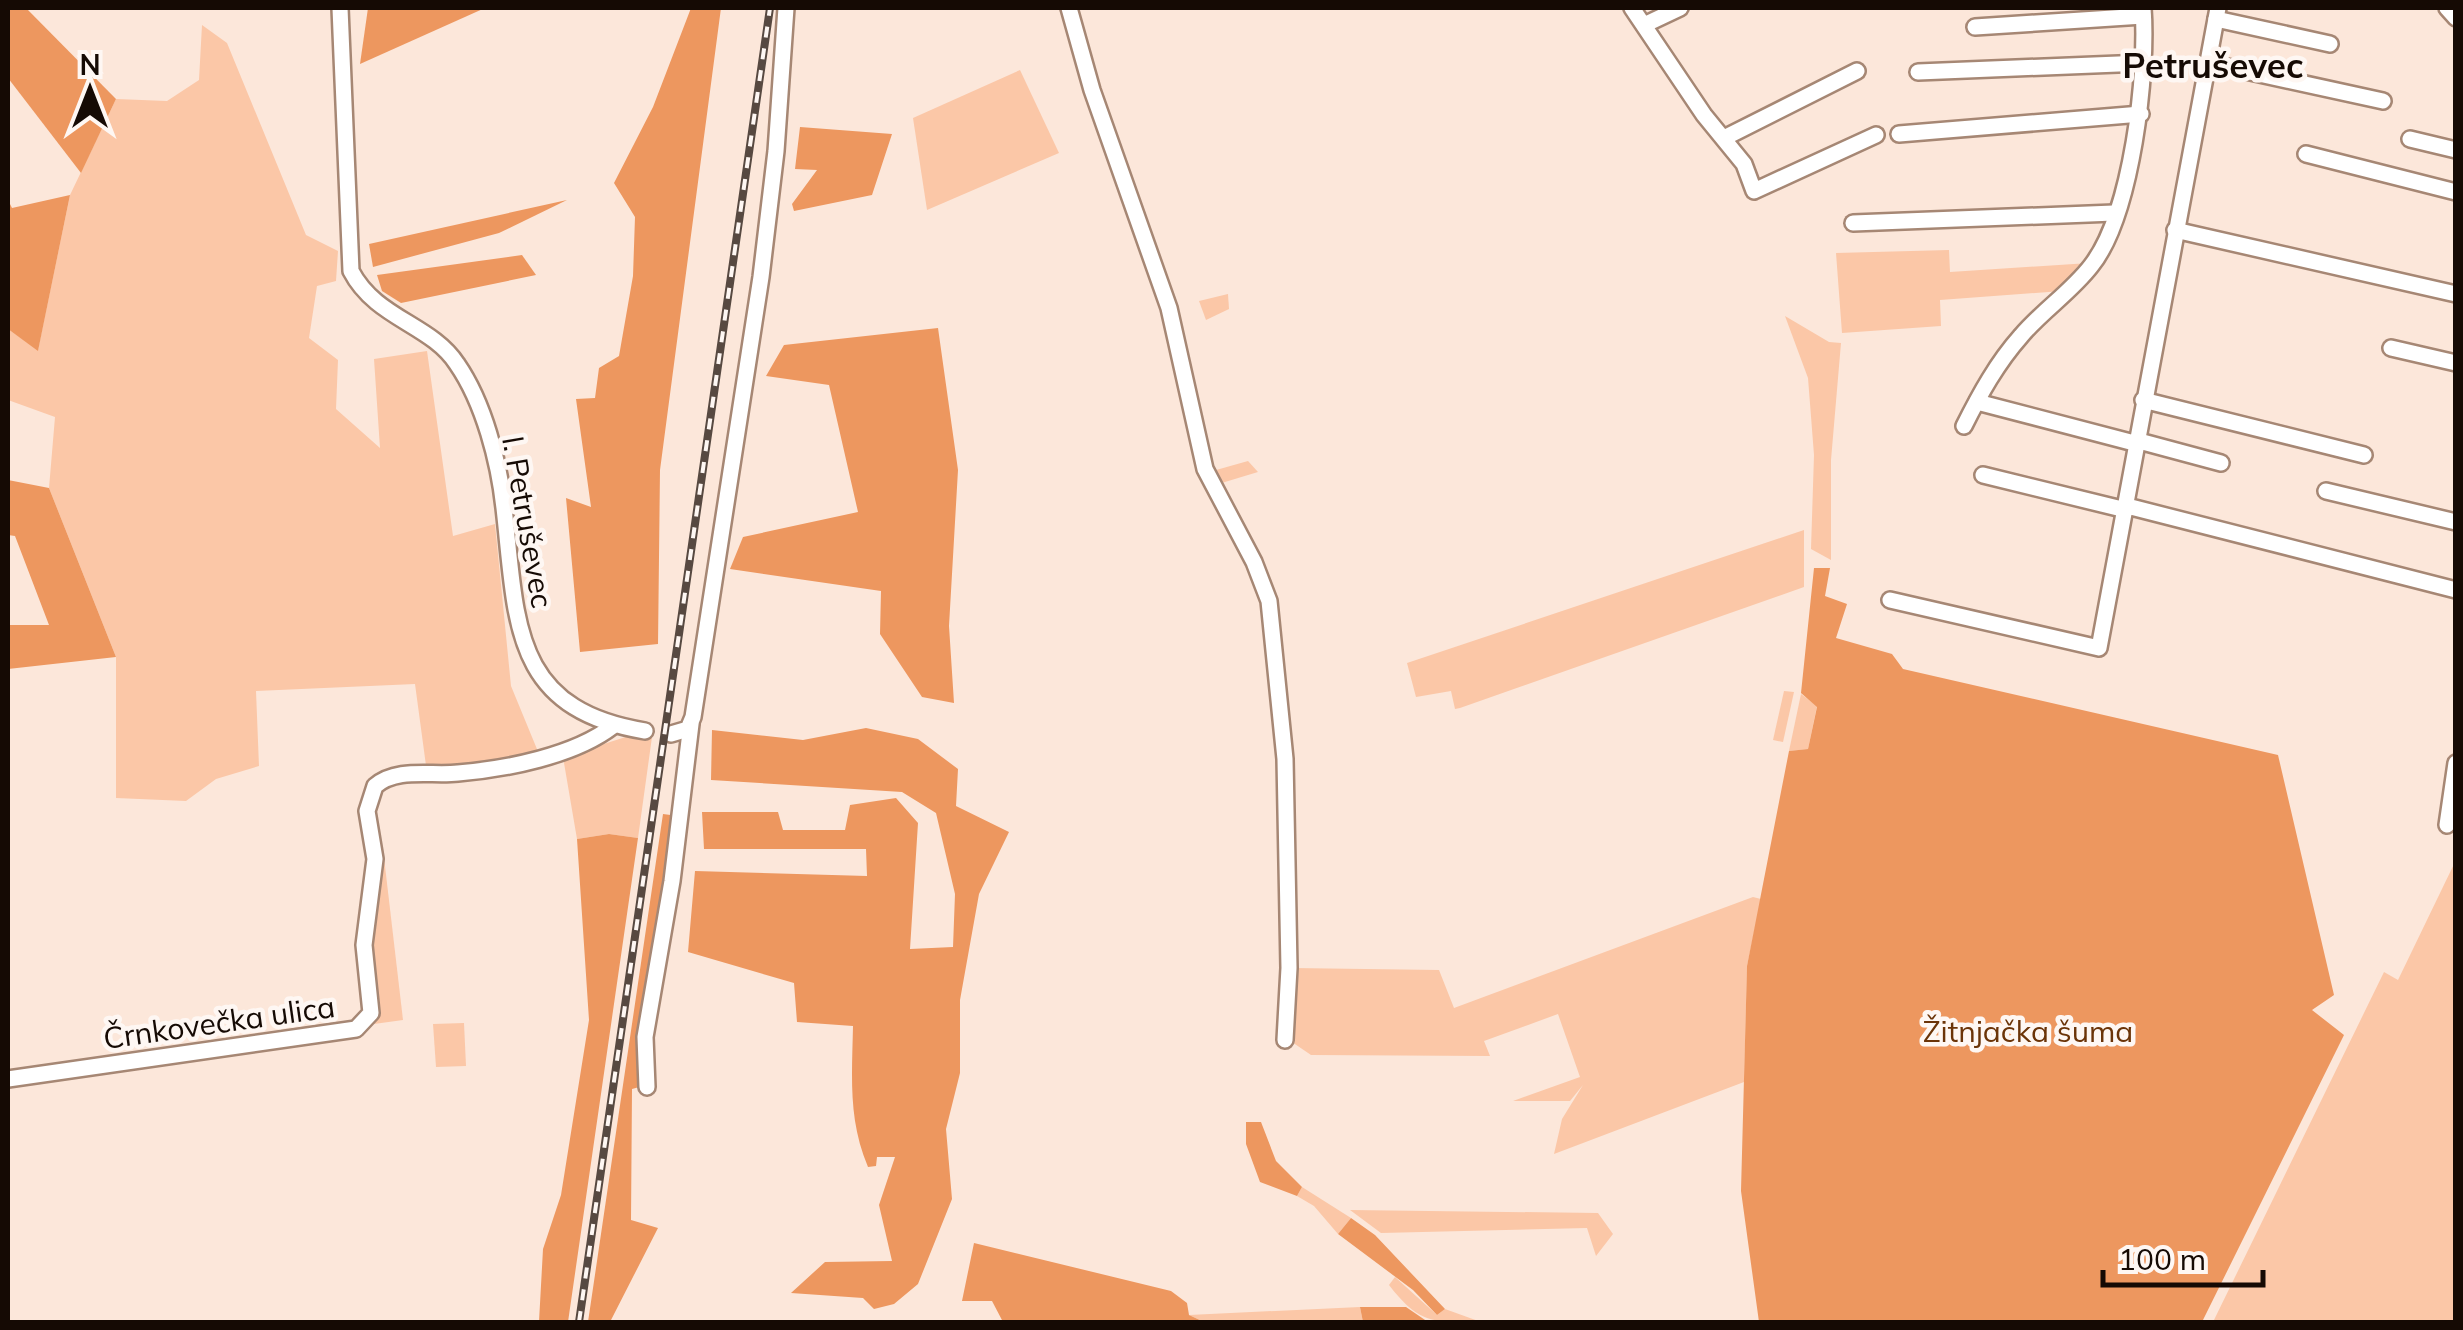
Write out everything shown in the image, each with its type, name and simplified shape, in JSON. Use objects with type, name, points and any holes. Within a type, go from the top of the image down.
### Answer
[{"type":"street","name":"I. Petruševec","points":[[340,8],[350,271],[363,295],[457,363],[480,412],[497,467],[525,652],[557,697],[612,726],[645,730]]},
{"type":"street","points":[[646,1087],[645,1037],[761,277],[776,151],[786,8]]},
{"type":"street","points":[[1069,8],[1169,308],[1205,469],[1254,562],[1268,601],[1286,759],[1285,1040]]},
{"type":"street","points":[[1632,8],[1744,164],[1754,191],[1876,135]]},
{"type":"street","points":[[1644,25],[1680,8]]},
{"type":"street","points":[[2447,8],[2456,18]]},
{"type":"street","points":[[1964,426],[2021,335],[2092,265],[2106,242],[2141,114],[2143,63],[2143,12],[1976,27]]},
{"type":"street","points":[[1890,600],[2099,648],[2217,13],[2330,44]]},
{"type":"street","points":[[1918,72],[2143,63]]},
{"type":"street","points":[[2209,63],[2383,101]]},
{"type":"street","points":[[1724,138],[1857,71]]},
{"type":"street","points":[[1898,134],[2141,114]]},
{"type":"street","points":[[2410,139],[2456,150]]},
{"type":"street","points":[[2306,154],[2456,192]]},
{"type":"street","points":[[1853,223],[2114,212]]},
{"type":"street","points":[[2176,230],[2456,294]]},
{"type":"street","points":[[2391,348],[2456,363]]},
{"type":"street","points":[[2144,400],[2364,454]]},
{"type":"street","points":[[1977,402],[2222,463]]},
{"type":"street","points":[[1982,475],[2456,590]]},
{"type":"street","points":[[2326,491],[2456,522]]},
{"type":"street","points":[[671,734],[683,733],[691,724]]},
{"type":"street","name":"Črnkovečka ulica","points":[[8,1079],[356,1030],[372,1013],[364,945],[375,859],[368,811],[375,786],[401,775],[459,774],[573,748],[612,726]]},
{"type":"street","points":[[2447,825],[2456,763]]},
{"type":"shaded area","points":[[202,25],[227,43],[306,235],[338,251],[336,281],[317,286],[309,338],[338,360],[336,409],[380,448],[374,359],[427,351],[453,536],[495,524],[511,686],[539,754],[427,773],[415,684],[256,691],[259,766],[216,779],[186,801],[116,798],[116,657],[49,488],[55,417],[8,400],[8,329],[38,350],[70,195],[116,99],[167,101],[199,80]]},
{"type":"shaded area","points":[[1020,70],[1059,153],[927,210],[913,118]]},
{"type":"shaded area","points":[[1949,250],[1950,272],[2089,263],[2062,291],[1940,300],[1941,326],[1842,333],[1836,253]]},
{"type":"shaded area","points":[[1228,294],[1229,309],[1206,320],[1199,301]]},
{"type":"shaded area","points":[[1785,316],[1829,342],[1841,343],[1831,460],[1831,560],[1811,549],[1814,455],[1808,378]]},
{"type":"shaded area","points":[[1248,461],[1258,472],[1215,485],[1209,472]]},
{"type":"shaded area","points":[[1804,530],[1804,587],[1460,708],[1455,709],[1451,691],[1416,697],[1407,663]]},
{"type":"shaded area","points":[[1784,691],[1794,692],[1783,742],[1773,740]]},
{"type":"shaded area","points":[[1801,694],[1817,706],[1808,749],[1789,751]]},
{"type":"shaded area","points":[[635,734],[652,737],[638,838],[609,834],[577,839],[563,757]]},
{"type":"shaded area","points":[[383,849],[403,1020],[374,1024],[368,947]]},
{"type":"shaded area","points":[[2455,862],[2455,1322],[2213,1322],[2384,972],[2398,980]]},
{"type":"shaded area","points":[[1753,897],[1761,899],[1747,966],[1744,1082],[1554,1154],[1562,1119],[1583,1085],[1570,1101],[1513,1101],[1580,1077],[1558,1014],[1484,1041],[1490,1056],[1311,1055],[1289,1040],[1292,968],[1439,970],[1454,1008]]},
{"type":"shaded area","points":[[464,1023],[466,1066],[436,1067],[433,1024]]},
{"type":"shaded area","points":[[1302,1187],[1351,1218],[1338,1234],[1314,1206],[1297,1196]]},
{"type":"shaded area","points":[[1350,1210],[1598,1213],[1613,1234],[1596,1256],[1587,1228],[1381,1233]]},
{"type":"shaded area","points":[[1395,1277],[1437,1315],[1445,1309],[1481,1322],[1439,1321],[1419,1314],[1389,1285]]},
{"type":"shaded area","points":[[1360,1307],[1363,1322],[1204,1322],[1189,1315]]},
{"type":"green space","points":[[8,8],[26,8],[116,99],[81,173],[8,78]]},
{"type":"green space","points":[[368,8],[485,8],[360,64]]},
{"type":"green space","points":[[691,8],[721,8],[660,470],[658,644],[580,652],[566,498],[591,507],[576,399],[595,398],[599,368],[619,356],[633,276],[635,217],[614,183],[653,107]]},
{"type":"green space","points":[[800,127],[892,134],[872,195],[794,211],[792,204],[817,170],[795,169]]},
{"type":"green space","points":[[70,195],[38,351],[8,329],[8,200],[12,208]]},
{"type":"green space","points":[[567,200],[499,233],[373,267],[369,244]]},
{"type":"green space","points":[[522,255],[536,275],[401,303],[382,291],[377,275]]},
{"type":"green space","points":[[938,328],[958,470],[949,626],[954,703],[922,697],[880,634],[881,591],[730,569],[743,537],[858,512],[829,385],[766,376],[784,345]]},
{"type":"green space","points":[[8,480],[49,488],[116,657],[8,669],[8,625],[49,625],[15,536],[8,535]]},
{"type":"green space","name":"Žitnjačka šuma","points":[[1814,568],[1830,568],[1825,596],[1847,604],[1836,638],[1892,654],[1903,669],[2278,755],[2334,995],[2312,1010],[2344,1035],[2202,1322],[1759,1322],[1741,1191],[1747,966],[1789,751],[1808,749],[1817,707],[1801,693]]},
{"type":"green space","points":[[866,728],[918,739],[958,769],[956,806],[1009,832],[979,894],[960,1000],[960,1073],[946,1129],[952,1199],[918,1284],[894,1304],[874,1309],[863,1298],[791,1293],[825,1262],[892,1261],[879,1205],[895,1157],[877,1157],[876,1166],[868,1167],[862,1149],[853,1098],[853,1026],[797,1022],[794,983],[688,952],[695,871],[867,876],[866,849],[704,849],[702,812],[778,812],[783,830],[845,830],[850,805],[896,798],[918,823],[910,949],[953,947],[955,894],[936,813],[902,792],[711,780],[712,730],[803,740]]},
{"type":"green space","points":[[663,814],[678,816],[643,1086],[632,1089],[631,1220],[658,1228],[610,1322],[588,1322]]},
{"type":"green space","points":[[609,834],[638,838],[568,1322],[539,1322],[543,1249],[561,1195],[589,1020],[577,839]]},
{"type":"green space","points":[[1246,1122],[1261,1122],[1276,1161],[1302,1187],[1297,1196],[1260,1182],[1246,1144]]},
{"type":"green space","points":[[1351,1218],[1375,1235],[1445,1309],[1437,1315],[1413,1290],[1338,1234]]},
{"type":"green space","points":[[974,1243],[1171,1291],[1187,1303],[1189,1315],[1204,1322],[1003,1322],[992,1301],[962,1301]]},
{"type":"green space","points":[[1360,1307],[1406,1307],[1428,1322],[1363,1322]]},
{"type":"railway","points":[[579,1322],[770,8]]},
{"type":"district","name":"Petruševec","points":[[2213,65]]}]
